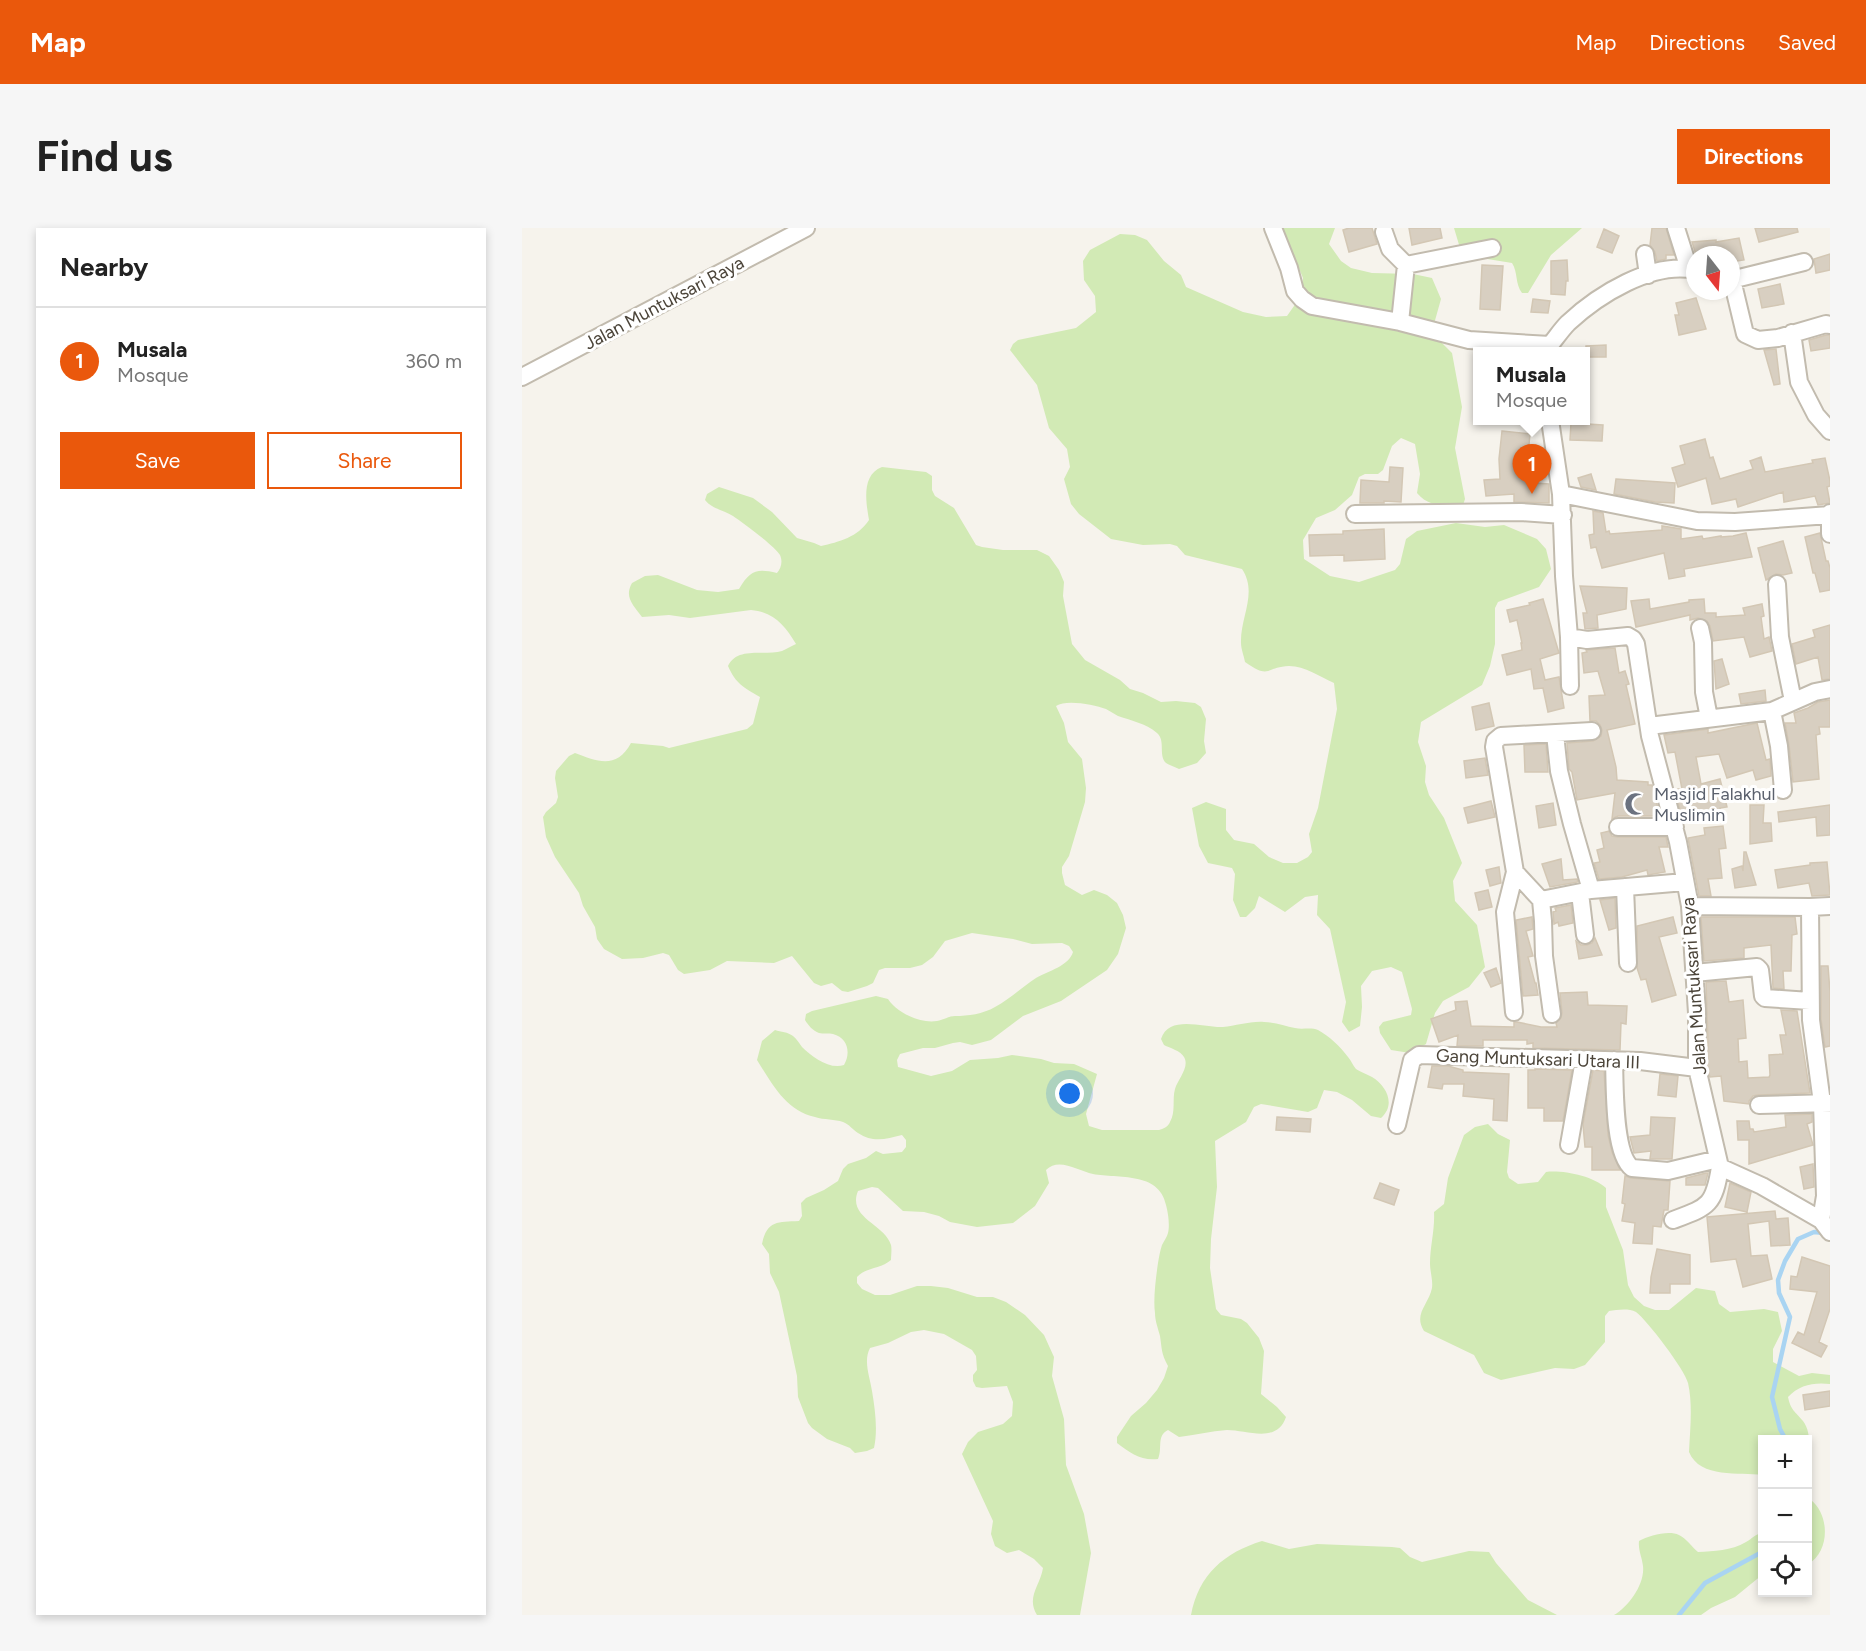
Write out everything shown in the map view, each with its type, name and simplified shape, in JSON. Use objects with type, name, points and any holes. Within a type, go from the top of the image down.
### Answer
[{"type":"street","name":"Jalan Muntuksari Raya","points":[[522,377],[806,228]]},
{"type":"street","points":[[1272,228],[1289,268],[1295,291],[1312,306],[1400,322],[1469,340],[1540,347]]},
{"type":"street","points":[[1676,228],[1686,254]]},
{"type":"street","points":[[1384,232],[1390,249],[1406,265]]},
{"type":"street","points":[[1406,265],[1492,248]]},
{"type":"street","points":[[1645,254],[1648,275]]},
{"type":"street","points":[[1740,280],[1804,262]]},
{"type":"street","points":[[1400,322],[1406,265]]},
{"type":"street","points":[[1551,347],[1566,325],[1588,306],[1618,286],[1661,271],[1686,270]]},
{"type":"street","points":[[1737,300],[1745,334],[1758,340],[1778,338],[1826,324],[1830,325]]},
{"type":"street","points":[[1792,333],[1799,382],[1816,415],[1830,431]]},
{"type":"street","points":[[1551,425],[1563,516],[1570,686]]},
{"type":"street","points":[[1561,494],[1697,521],[1735,522],[1830,514],[1830,534]]},
{"type":"street","points":[[1354,514],[1521,512],[1563,516]]},
{"type":"street","points":[[1777,584],[1780,637],[1793,701]]},
{"type":"street","points":[[1700,628],[1703,642],[1704,692],[1709,718]]},
{"type":"street","name":"Jalan Muntuksari Raya","points":[[1569,637],[1587,640],[1628,636],[1636,644],[1648,726],[1675,827],[1690,906],[1697,1012],[1697,1068],[1719,1163]]},
{"type":"street","points":[[1648,726],[1772,711],[1815,692],[1830,689]]},
{"type":"street","points":[[1772,711],[1779,746],[1783,790]]},
{"type":"street","points":[[1514,1012],[1505,912],[1515,872],[1494,747],[1495,741],[1501,736],[1592,731]]},
{"type":"street","points":[[1555,734],[1559,771],[1586,891],[1585,935]]},
{"type":"street","points":[[1618,827],[1675,827]]},
{"type":"street","points":[[1515,872],[1541,900],[1544,956],[1552,1014]]},
{"type":"street","points":[[1541,900],[1586,891],[1686,882]]},
{"type":"street","points":[[1625,887],[1628,963]]},
{"type":"street","points":[[1690,906],[1830,906]]},
{"type":"street","points":[[1810,907],[1811,1020],[1826,1103],[1825,1226]]},
{"type":"street","points":[[1694,973],[1757,968],[1760,970],[1765,998],[1810,1000]]},
{"type":"street","name":"Gang Muntuksari Utara III","points":[[1397,1125],[1412,1060],[1419,1056],[1640,1061],[1697,1068]]},
{"type":"street","points":[[1569,1145],[1584,1059]]},
{"type":"street","points":[[1614,1060],[1619,1139],[1628,1165],[1632,1168],[1668,1171],[1719,1163],[1762,1186],[1825,1226]]},
{"type":"street","points":[[1759,1105],[1826,1103]]},
{"type":"street","points":[[1673,1220],[1698,1211],[1707,1205],[1716,1189],[1719,1163]]},
{"type":"green space","points":[[1282,228],[1335,228],[1329,244],[1341,261],[1351,268],[1372,273],[1413,274],[1432,278],[1441,299],[1434,324],[1442,343],[1452,353],[1462,407],[1455,448],[1465,499],[1463,505],[1432,503],[1417,493],[1420,474],[1415,444],[1401,438],[1392,446],[1383,470],[1378,474],[1365,474],[1359,477],[1352,495],[1335,510],[1316,518],[1303,540],[1304,559],[1330,576],[1359,582],[1395,570],[1400,564],[1406,539],[1417,531],[1456,523],[1485,527],[1504,525],[1537,539],[1546,549],[1551,569],[1539,587],[1498,602],[1495,608],[1495,644],[1490,666],[1482,685],[1421,722],[1418,742],[1426,766],[1425,782],[1429,795],[1444,818],[1462,863],[1453,881],[1455,901],[1477,925],[1485,967],[1469,987],[1443,1001],[1435,1013],[1426,1044],[1410,1053],[1391,1050],[1380,1033],[1379,1027],[1383,1022],[1411,1015],[1412,1009],[1402,972],[1391,967],[1372,971],[1361,986],[1360,1026],[1349,1032],[1342,1022],[1346,1002],[1330,929],[1317,915],[1318,895],[1305,897],[1285,912],[1259,896],[1255,908],[1246,917],[1240,917],[1233,900],[1235,874],[1232,868],[1208,863],[1199,846],[1192,808],[1206,802],[1226,809],[1226,830],[1234,840],[1254,844],[1269,857],[1283,863],[1297,863],[1308,857],[1312,852],[1309,834],[1318,808],[1337,709],[1334,683],[1301,668],[1289,666],[1264,671],[1245,662],[1241,633],[1248,587],[1247,578],[1242,569],[1185,555],[1177,546],[1170,544],[1143,545],[1111,539],[1079,514],[1071,504],[1064,479],[1070,467],[1067,449],[1049,428],[1037,385],[1010,350],[1018,340],[1076,328],[1096,312],[1095,296],[1084,280],[1083,261],[1090,250],[1120,234],[1135,235],[1147,240],[1164,261],[1181,275],[1186,287],[1243,312],[1266,317],[1287,316],[1301,296],[1303,278]]},
{"type":"green space","points":[[1454,228],[1582,228],[1551,255],[1528,293],[1522,293],[1512,263],[1469,256],[1460,248]]},
{"type":"green space","points":[[882,467],[926,472],[932,476],[932,490],[935,496],[954,508],[976,545],[1003,550],[1037,550],[1049,556],[1064,582],[1063,596],[1072,644],[1085,660],[1120,680],[1130,689],[1161,702],[1195,703],[1201,707],[1206,719],[1204,741],[1206,753],[1197,763],[1179,769],[1166,763],[1162,756],[1160,736],[1148,727],[1095,706],[1067,703],[1056,706],[1064,723],[1068,742],[1082,759],[1086,788],[1085,802],[1069,856],[1062,867],[1065,885],[1082,895],[1094,890],[1107,895],[1117,903],[1126,928],[1118,954],[1107,970],[1061,1001],[1023,1016],[991,1040],[972,1045],[953,1043],[900,1054],[897,1060],[898,1067],[931,1076],[952,1071],[970,1060],[1012,1055],[1054,1063],[1074,1064],[1097,1074],[1086,1114],[1089,1126],[1102,1130],[1159,1130],[1167,1126],[1172,1118],[1175,1089],[1186,1065],[1183,1055],[1164,1045],[1161,1039],[1165,1031],[1179,1024],[1223,1027],[1268,1022],[1322,1032],[1341,1049],[1356,1069],[1382,1085],[1388,1096],[1388,1107],[1381,1118],[1371,1116],[1352,1100],[1337,1092],[1324,1090],[1317,1108],[1308,1112],[1261,1104],[1254,1107],[1246,1122],[1215,1141],[1217,1187],[1210,1268],[1216,1309],[1221,1315],[1241,1319],[1247,1323],[1259,1338],[1264,1351],[1261,1394],[1286,1417],[1276,1430],[1261,1434],[1227,1430],[1179,1437],[1168,1430],[1162,1436],[1158,1459],[1141,1457],[1117,1443],[1117,1437],[1131,1416],[1157,1390],[1168,1366],[1162,1351],[1154,1301],[1158,1261],[1168,1233],[1169,1219],[1162,1194],[1155,1187],[1136,1179],[1093,1174],[1063,1165],[1051,1166],[1046,1170],[1049,1183],[1035,1206],[1013,1223],[977,1227],[950,1222],[924,1212],[903,1211],[878,1188],[872,1187],[858,1191],[856,1200],[858,1208],[882,1232],[891,1245],[891,1260],[857,1277],[857,1283],[862,1289],[875,1295],[890,1295],[917,1286],[931,1286],[948,1288],[977,1297],[993,1297],[1006,1302],[1025,1315],[1044,1335],[1054,1357],[1052,1376],[1064,1419],[1066,1465],[1084,1514],[1091,1553],[1080,1615],[1037,1615],[1033,1597],[1043,1568],[1019,1550],[1007,1553],[995,1546],[991,1534],[993,1521],[962,1454],[968,1442],[978,1432],[1003,1424],[1012,1416],[1013,1402],[1007,1386],[976,1387],[973,1375],[977,1370],[976,1356],[972,1350],[944,1334],[924,1330],[911,1332],[888,1343],[870,1348],[867,1364],[876,1420],[874,1448],[855,1453],[850,1448],[827,1439],[808,1423],[798,1397],[797,1376],[779,1292],[770,1273],[769,1254],[762,1244],[764,1236],[774,1224],[799,1221],[802,1216],[801,1203],[838,1181],[848,1164],[866,1158],[876,1151],[883,1154],[902,1152],[906,1147],[906,1140],[902,1135],[885,1139],[869,1138],[843,1122],[805,1114],[788,1103],[757,1060],[762,1041],[775,1030],[793,1036],[806,1051],[822,1062],[833,1066],[844,1065],[848,1051],[845,1042],[833,1034],[815,1031],[805,1020],[806,1014],[876,996],[888,999],[903,1013],[924,1021],[937,1021],[953,1016],[980,1013],[1000,1004],[1036,978],[1063,965],[1073,952],[1069,946],[1062,943],[1032,944],[972,933],[945,941],[933,957],[922,965],[879,970],[873,983],[848,992],[842,991],[832,983],[821,986],[814,983],[792,956],[774,963],[727,961],[710,970],[684,974],[678,970],[669,955],[663,953],[643,958],[622,959],[604,949],[597,939],[595,927],[583,906],[579,893],[555,857],[546,837],[543,817],[556,803],[558,797],[556,771],[569,756],[575,753],[599,761],[613,760],[620,757],[631,743],[669,748],[747,729],[753,724],[760,697],[741,685],[728,666],[738,656],[782,651],[796,644],[778,621],[759,611],[751,610],[690,618],[669,615],[642,617],[633,605],[629,597],[632,583],[645,576],[658,575],[697,590],[718,592],[739,589],[755,572],[777,573],[781,560],[777,551],[737,519],[708,503],[705,500],[707,494],[719,487],[753,498],[772,512],[797,538],[821,546],[848,538],[865,526],[869,520],[866,497],[868,483],[875,471]]},
{"type":"green space","points":[[1488,1124],[1498,1134],[1510,1140],[1507,1172],[1509,1178],[1518,1184],[1538,1182],[1546,1172],[1561,1172],[1586,1177],[1606,1188],[1606,1207],[1623,1250],[1628,1285],[1634,1297],[1644,1306],[1655,1310],[1669,1310],[1696,1288],[1715,1291],[1719,1304],[1730,1312],[1764,1309],[1778,1312],[1782,1331],[1773,1349],[1773,1362],[1799,1376],[1812,1373],[1830,1375],[1830,1384],[1807,1385],[1788,1397],[1792,1408],[1806,1425],[1809,1435],[1758,1435],[1758,1475],[1732,1474],[1702,1467],[1694,1461],[1689,1452],[1691,1418],[1688,1383],[1673,1357],[1641,1317],[1633,1311],[1609,1311],[1605,1316],[1605,1342],[1585,1365],[1574,1369],[1555,1368],[1501,1380],[1484,1373],[1474,1355],[1424,1331],[1420,1319],[1432,1288],[1430,1264],[1434,1212],[1444,1204],[1448,1178],[1464,1135],[1475,1127]]},
{"type":"green space","points":[[1812,1501],[1822,1515],[1825,1533],[1824,1542],[1812,1561]]},
{"type":"green space","points":[[1670,1533],[1684,1538],[1698,1552],[1734,1547],[1757,1534],[1758,1578],[1735,1597],[1701,1615],[1614,1615],[1625,1606],[1639,1587],[1643,1566],[1639,1541]]},
{"type":"green space","points":[[1262,1541],[1289,1549],[1317,1544],[1400,1548],[1410,1557],[1422,1562],[1469,1551],[1489,1552],[1528,1600],[1557,1615],[1191,1615],[1200,1588],[1215,1567],[1236,1552]]},
{"type":"building","points":[[1372,228],[1377,244],[1349,252],[1343,230]]},
{"type":"building","points":[[1409,228],[1440,228],[1442,238],[1412,245]]},
{"type":"building","points":[[1652,228],[1666,228],[1674,255],[1666,255],[1666,259],[1657,261],[1650,245]]},
{"type":"building","points":[[1755,228],[1797,228],[1798,232],[1759,242]]},
{"type":"building","points":[[1604,229],[1619,236],[1612,253],[1597,247]]},
{"type":"building","points":[[1739,238],[1744,260],[1740,261],[1740,246],[1693,246],[1692,242],[1716,240],[1716,242]]},
{"type":"building","points":[[1830,254],[1830,270],[1816,273],[1814,259]]},
{"type":"building","points":[[1567,260],[1568,281],[1566,281],[1565,295],[1551,294],[1551,261]]},
{"type":"building","points":[[1482,265],[1503,266],[1500,310],[1480,309]]},
{"type":"building","points":[[1780,284],[1784,304],[1762,308],[1758,289]]},
{"type":"building","points":[[1533,299],[1550,301],[1548,313],[1531,312]]},
{"type":"building","points":[[1697,300],[1706,329],[1679,335],[1675,315],[1679,315],[1676,303]]},
{"type":"building","points":[[1830,335],[1830,348],[1811,351],[1809,340]]},
{"type":"building","points":[[1606,345],[1606,357],[1590,357],[1590,347],[1586,346]]},
{"type":"building","points":[[1776,349],[1780,384],[1774,385],[1764,350]]},
{"type":"building","points":[[1571,425],[1603,425],[1602,441],[1570,440]]},
{"type":"building","points":[[1502,431],[1530,434],[1528,455],[1532,455],[1535,483],[1549,484],[1549,503],[1514,502],[1514,494],[1486,496],[1484,480],[1500,479],[1499,459]]},
{"type":"building","points":[[1705,439],[1710,458],[1713,457],[1720,479],[1753,469],[1750,461],[1761,457],[1765,472],[1813,463],[1812,460],[1825,458],[1830,481],[1830,486],[1827,487],[1830,503],[1818,505],[1815,496],[1784,502],[1783,492],[1738,507],[1736,499],[1712,504],[1706,478],[1678,487],[1672,468],[1685,464],[1680,446]]},
{"type":"building","points":[[1390,467],[1403,468],[1401,502],[1360,503],[1361,480],[1389,482]]},
{"type":"building","points":[[1591,474],[1596,490],[1581,487],[1578,478]]},
{"type":"building","points":[[1616,479],[1675,483],[1674,503],[1655,502],[1614,494]]},
{"type":"building","points":[[1593,511],[1603,513],[1606,532],[1609,531],[1610,534],[1662,530],[1662,526],[1681,529],[1681,539],[1702,536],[1703,539],[1746,533],[1752,557],[1684,569],[1685,576],[1669,579],[1664,553],[1602,568],[1596,547],[1591,548],[1589,535],[1594,534]]},
{"type":"building","points":[[1384,529],[1385,559],[1344,561],[1344,555],[1310,556],[1309,535]]},
{"type":"building","points":[[1820,533],[1826,561],[1830,568],[1830,590],[1820,592],[1805,537]]},
{"type":"building","points":[[1783,541],[1792,573],[1776,574],[1766,580],[1758,548]]},
{"type":"building","points":[[1580,586],[1627,588],[1626,609],[1597,615],[1598,628],[1585,629],[1583,613],[1587,613]]},
{"type":"building","points":[[1543,599],[1559,653],[1540,659],[1545,680],[1559,677],[1564,708],[1548,712],[1543,688],[1534,689],[1531,669],[1507,675],[1502,655],[1522,650],[1517,620],[1510,622],[1507,610],[1530,605],[1529,603]]},
{"type":"building","points":[[1649,599],[1650,609],[1704,599],[1705,613],[1716,613],[1716,617],[1745,615],[1743,608],[1762,604],[1764,639],[1769,637],[1772,651],[1750,657],[1744,637],[1713,641],[1707,621],[1698,618],[1690,620],[1690,615],[1636,627],[1631,601]]},
{"type":"building","points":[[1830,625],[1830,679],[1822,680],[1818,657],[1796,664],[1792,644],[1815,637],[1813,630]]},
{"type":"building","points":[[1615,648],[1619,673],[1625,671],[1629,684],[1626,685],[1635,724],[1607,730],[1617,780],[1648,782],[1648,785],[1652,785],[1660,816],[1618,816],[1612,819],[1615,793],[1577,800],[1572,772],[1569,769],[1567,743],[1593,741],[1601,736],[1600,725],[1596,721],[1590,721],[1589,696],[1605,695],[1598,671],[1584,673],[1582,653],[1587,652],[1586,650]]},
{"type":"building","points":[[1722,659],[1729,684],[1716,689],[1714,661]]},
{"type":"building","points":[[1765,690],[1766,701],[1741,704],[1739,694]]},
{"type":"building","points":[[1830,700],[1830,727],[1819,727],[1820,734],[1816,735],[1819,779],[1793,782],[1785,723],[1796,723],[1794,713],[1818,702]]},
{"type":"building","points":[[1489,703],[1494,726],[1476,730],[1472,707]]},
{"type":"building","points":[[1757,723],[1766,760],[1770,759],[1771,776],[1756,780],[1753,770],[1727,778],[1719,754],[1696,757],[1701,784],[1720,779],[1727,807],[1720,808],[1721,812],[1680,810],[1677,798],[1678,789],[1682,789],[1675,752],[1668,753],[1664,735],[1708,729],[1708,733]]},
{"type":"building","points":[[1546,744],[1548,772],[1525,772],[1524,745]]},
{"type":"building","points":[[1485,758],[1488,775],[1466,778],[1464,761]]},
{"type":"building","points":[[1491,801],[1495,817],[1468,823],[1464,808]]},
{"type":"building","points":[[1553,803],[1556,825],[1539,828],[1536,806]]},
{"type":"building","points":[[1750,805],[1764,805],[1763,823],[1771,823],[1772,841],[1750,844]]},
{"type":"building","points":[[1830,805],[1830,835],[1817,836],[1816,817],[1779,822],[1778,812]]},
{"type":"building","points":[[1723,826],[1726,848],[1719,849],[1722,878],[1708,879],[1711,896],[1699,896],[1688,838],[1705,835],[1704,828]]},
{"type":"building","points":[[1609,831],[1612,836],[1618,837],[1666,837],[1668,847],[1659,847],[1665,872],[1648,875],[1647,870],[1622,877],[1599,879],[1594,863],[1600,862],[1597,850],[1604,848],[1601,833]]},
{"type":"building","points":[[1744,852],[1746,852],[1756,885],[1735,888],[1732,869],[1742,866],[1743,871]]},
{"type":"building","points":[[1561,859],[1563,880],[1577,879],[1578,882],[1550,887],[1542,864]]},
{"type":"building","points":[[1827,862],[1830,895],[1812,896],[1809,883],[1778,888],[1775,870]]},
{"type":"building","points":[[1499,867],[1501,883],[1490,886],[1486,870]]},
{"type":"building","points":[[1488,890],[1492,907],[1479,910],[1475,893]]},
{"type":"building","points":[[1615,898],[1616,928],[1609,930],[1600,900]]},
{"type":"building","points":[[1571,905],[1573,923],[1559,926],[1558,922],[1554,924],[1555,908]]},
{"type":"building","points":[[1532,917],[1533,929],[1526,931],[1533,956],[1528,957],[1538,995],[1523,996],[1516,920]]},
{"type":"building","points":[[1673,917],[1677,933],[1659,937],[1676,995],[1652,1002],[1646,979],[1641,980],[1637,968],[1637,926]]},
{"type":"building","points":[[1701,917],[1795,917],[1797,934],[1792,935],[1791,971],[1783,971],[1784,989],[1773,988],[1771,945],[1744,948],[1744,958],[1704,961]]},
{"type":"building","points":[[1595,938],[1602,955],[1579,959],[1576,941],[1581,945],[1587,945]]},
{"type":"building","points":[[1821,966],[1828,966],[1830,992],[1830,1046],[1825,1047],[1821,1019]]},
{"type":"building","points":[[1496,968],[1501,983],[1491,987],[1484,973]]},
{"type":"building","points":[[1726,981],[1729,1002],[1743,1000],[1746,1038],[1738,1039],[1739,1062],[1747,1061],[1748,1078],[1769,1077],[1769,1055],[1783,1054],[1780,1035],[1786,1035],[1781,1010],[1797,1011],[1810,1093],[1758,1095],[1753,1096],[1749,1104],[1724,1101],[1721,1076],[1710,1077],[1707,1067],[1706,982]]},
{"type":"building","points":[[1587,992],[1588,1005],[1627,1006],[1626,1024],[1621,1023],[1620,1050],[1533,1048],[1533,1043],[1527,1044],[1527,1040],[1483,1040],[1483,1046],[1457,1046],[1458,1035],[1439,1042],[1431,1019],[1456,1010],[1455,1002],[1467,1001],[1471,1026],[1514,1027],[1514,1022],[1517,1022],[1541,1027],[1557,1027],[1556,1023],[1562,1013],[1560,993]]},
{"type":"building","points":[[1432,1066],[1448,1066],[1463,1070],[1463,1072],[1509,1074],[1507,1121],[1493,1120],[1494,1099],[1463,1096],[1464,1084],[1443,1084],[1442,1089],[1428,1087]]},
{"type":"building","points":[[1528,1070],[1572,1070],[1563,1121],[1544,1121],[1544,1108],[1528,1108]]},
{"type":"building","points":[[1593,1070],[1604,1071],[1608,1135],[1620,1170],[1592,1170],[1592,1147],[1585,1147],[1583,1124]]},
{"type":"building","points":[[1660,1074],[1678,1076],[1676,1097],[1658,1095]]},
{"type":"building","points":[[1812,1114],[1812,1122],[1807,1124],[1813,1145],[1749,1164],[1749,1140],[1738,1140],[1737,1121],[1749,1121],[1750,1129],[1754,1132],[1786,1127],[1785,1115]]},
{"type":"building","points":[[1277,1117],[1311,1119],[1310,1132],[1276,1130]]},
{"type":"building","points":[[1651,1117],[1675,1118],[1672,1159],[1650,1159],[1651,1151],[1634,1153],[1630,1137],[1650,1135]]},
{"type":"building","points":[[1813,1164],[1814,1187],[1804,1189],[1800,1167]]},
{"type":"building","points":[[1708,1173],[1705,1185],[1686,1185],[1686,1178]]},
{"type":"building","points":[[1625,1176],[1670,1181],[1668,1210],[1664,1210],[1661,1227],[1653,1226],[1652,1244],[1633,1243],[1635,1223],[1622,1221],[1625,1204],[1622,1203]]},
{"type":"building","points":[[1380,1183],[1399,1190],[1394,1205],[1374,1198]]},
{"type":"building","points":[[1730,1183],[1751,1192],[1747,1212],[1725,1207]]},
{"type":"building","points":[[1775,1211],[1776,1219],[1788,1218],[1790,1245],[1771,1246],[1769,1221],[1748,1224],[1751,1256],[1767,1255],[1772,1279],[1743,1287],[1736,1259],[1711,1262],[1707,1217]]},
{"type":"building","points":[[1657,1249],[1690,1255],[1690,1284],[1670,1284],[1670,1293],[1650,1293]]},
{"type":"building","points":[[1802,1257],[1830,1266],[1830,1309],[1819,1342],[1827,1346],[1821,1357],[1792,1343],[1798,1332],[1804,1335],[1817,1292],[1790,1289],[1791,1276],[1797,1277]]},
{"type":"building","points":[[1830,1391],[1830,1406],[1805,1410],[1803,1395]]},
{"type":"waterway","points":[[1783,1435],[1772,1397],[1790,1317],[1779,1293],[1778,1280],[1785,1261],[1798,1239],[1814,1232],[1824,1233]]},
{"type":"waterway","points":[[1679,1615],[1705,1583],[1758,1554]]},
{"type":"place","name":"Musala","points":[[1532,494]]},
{"type":"place","name":"Masjid Falakhul Muslimin","points":[[1636,804]]}]
